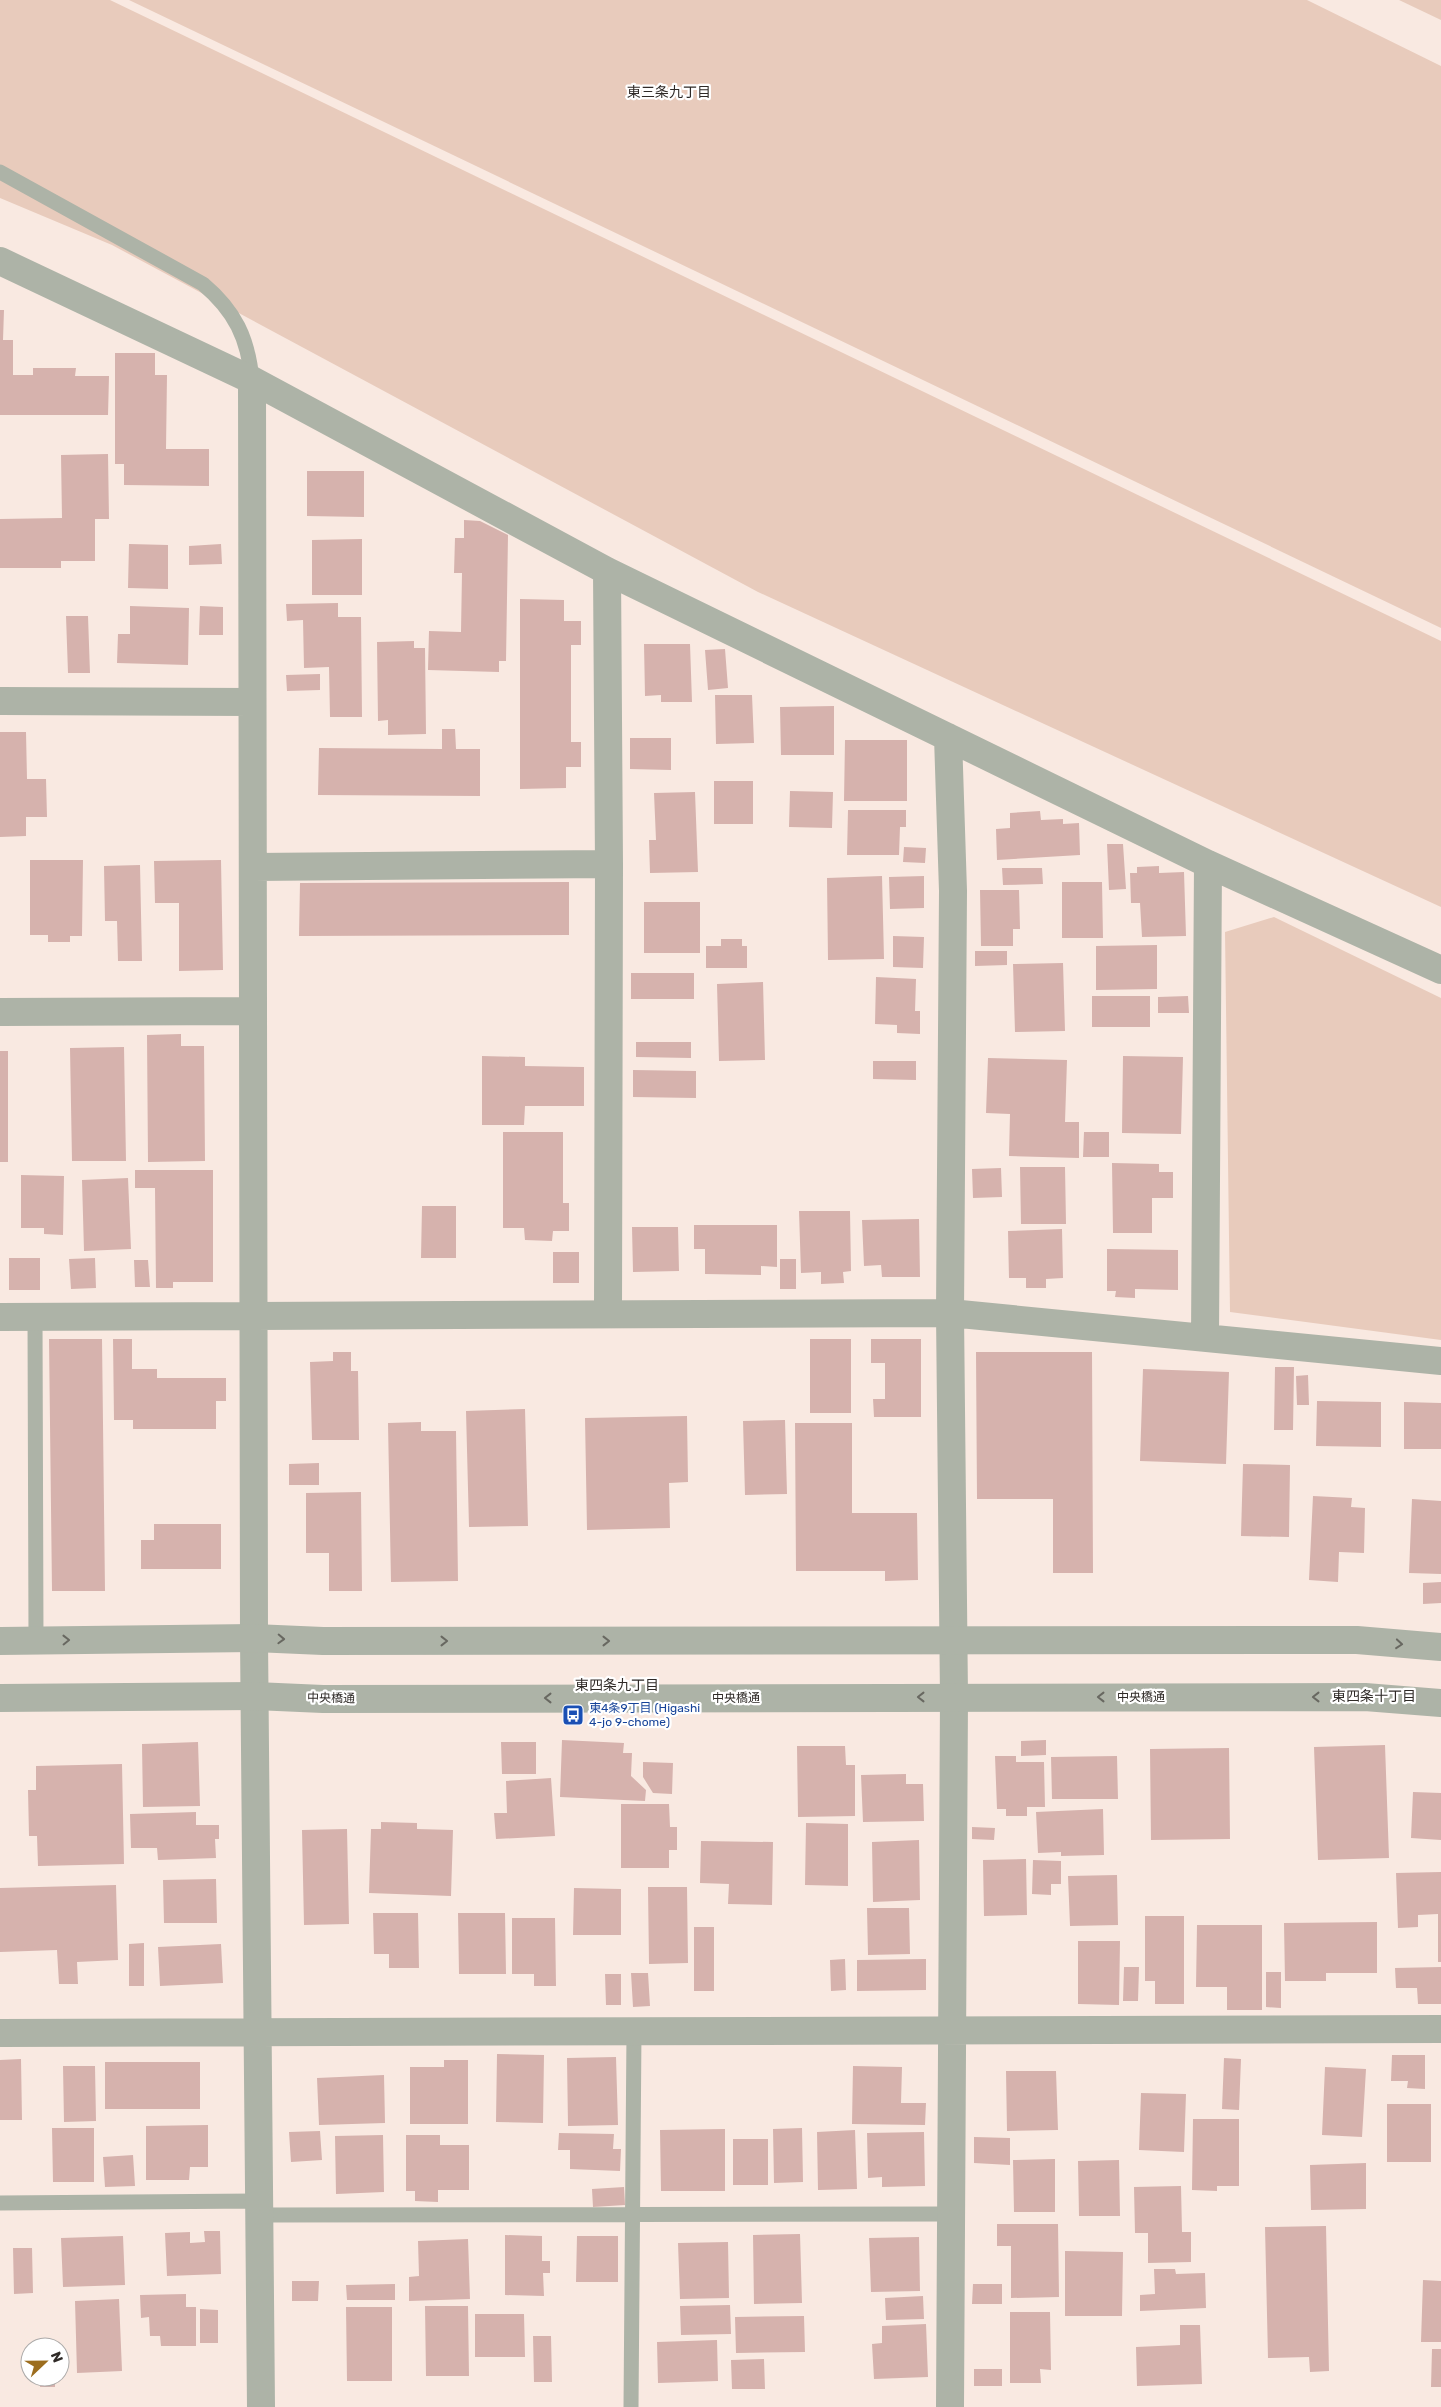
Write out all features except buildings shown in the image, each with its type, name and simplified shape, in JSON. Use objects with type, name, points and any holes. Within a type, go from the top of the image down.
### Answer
[{"type":"street","points":[[0,261],[252,380],[607,571],[1208,864],[1441,970]]},
{"type":"street","points":[[252,380],[255,1315],[254,1638],[261,2407]]},
{"type":"street","points":[[607,571],[609,864],[608,1314]]},
{"type":"street","points":[[0,701],[252,702]]},
{"type":"street","points":[[948,737],[953,891],[950,1312],[954,1640],[950,2407]]},
{"type":"street","points":[[254,867],[609,864]]},
{"type":"street","points":[[1205,1337],[1208,864]]},
{"type":"street","points":[[0,1012],[253,1011]]},
{"type":"street","points":[[0,1317],[950,1312],[1441,1361]]},
{"type":"street","points":[[0,1641],[254,1638],[323,1641],[1358,1640],[1441,1647]]},
{"type":"street","name":"中央橋通","points":[[0,1698],[255,1696],[323,1698],[1364,1697],[1441,1703]]},
{"type":"street","points":[[0,2032],[1441,2029]]},
{"type":"lane","points":[[0,172],[203,284],[220,298],[234,315],[250,355],[252,380]]},
{"type":"lane","points":[[35,1317],[36,1640]]},
{"type":"lane","points":[[631,2407],[634,2031]]},
{"type":"lane","points":[[0,2204],[634,2214],[951,2214]]},
{"type":"shaded area","points":[[0,0],[110,0],[1441,641],[1441,907],[758,592],[112,245],[0,198]]},
{"type":"shaded area","points":[[129,0],[1307,0],[1441,66],[1441,628]]},
{"type":"shaded area","points":[[1399,0],[1441,0],[1441,20]]},
{"type":"shaded area","points":[[1274,917],[1441,998],[1441,1340],[1230,1312],[1225,932]]},
{"type":"place","name":"東4条9丁目 (Higashi 4-jo 9-chome)","points":[[573,1715]]},
{"type":"district","name":"東三条九丁目","points":[[669,92]]},
{"type":"district","name":"東四条九丁目","points":[[617,1685]]},
{"type":"district","name":"東四条十丁目","points":[[1374,1696]]}]
